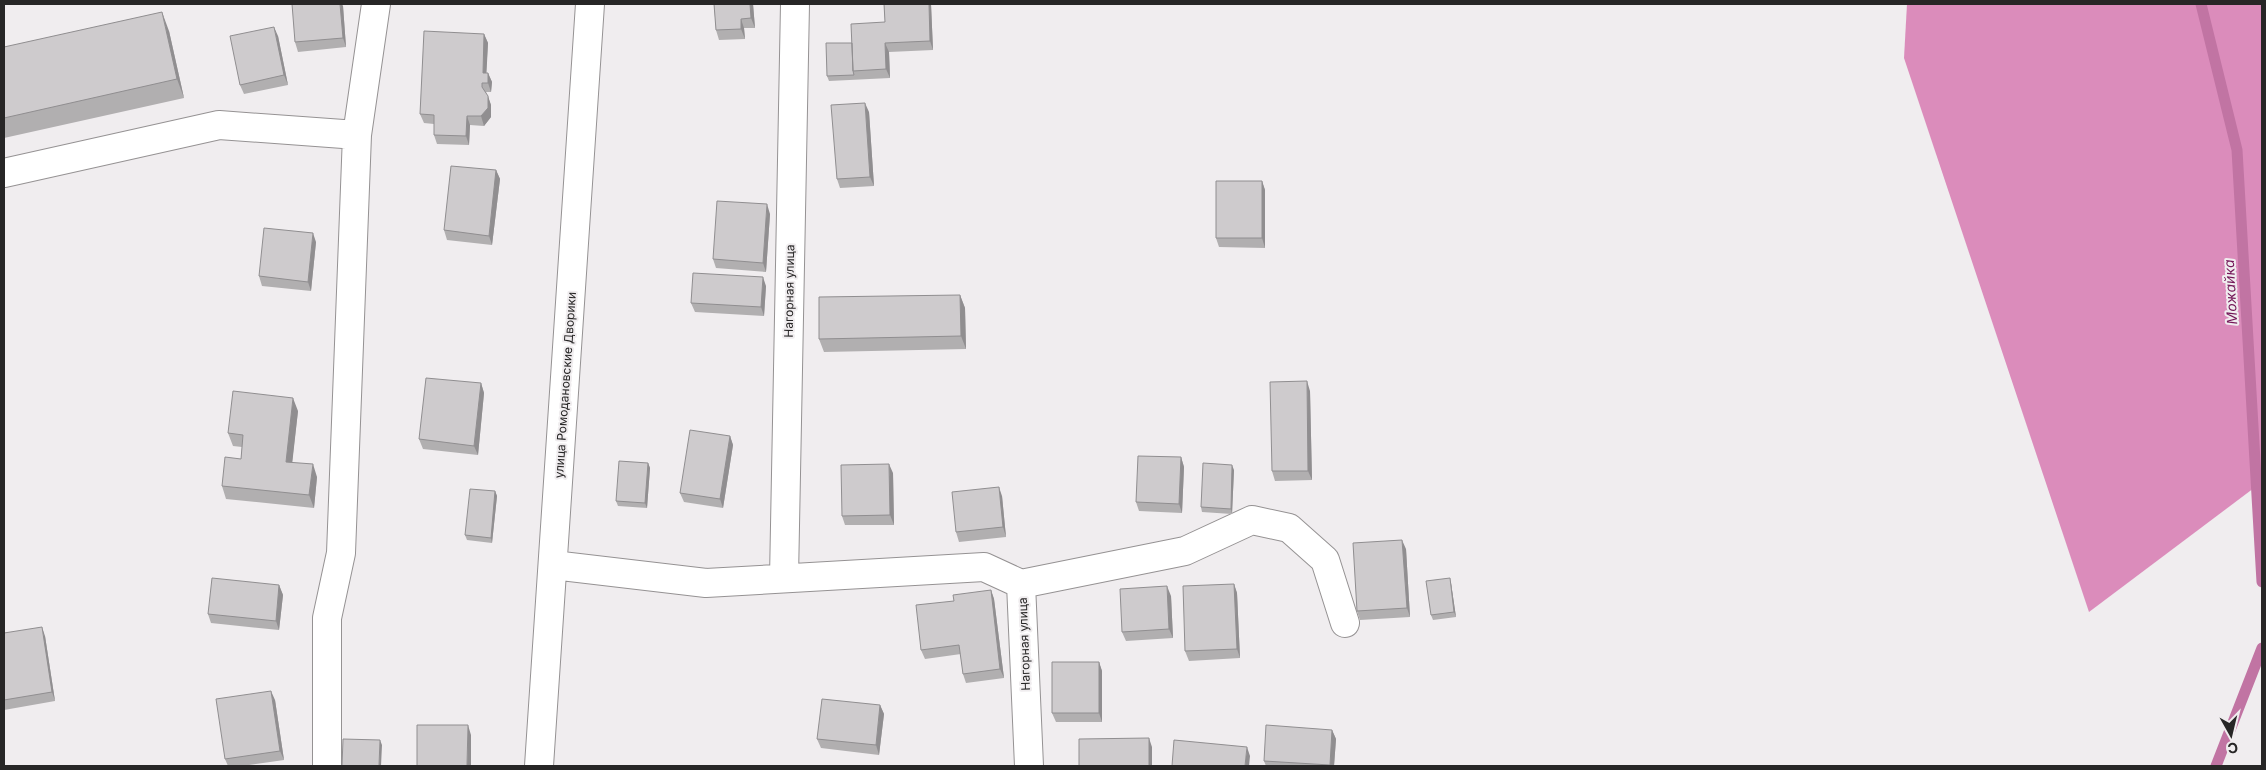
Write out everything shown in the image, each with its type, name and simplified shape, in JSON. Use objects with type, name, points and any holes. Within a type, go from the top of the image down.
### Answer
[{"type":"street","points":[[327,766],[327,618],[341,552],[357,134],[376,4]]},
{"type":"street","name":"улица Ромодановские Дворики","points":[[539,766],[554,565],[590,4]]},
{"type":"street","name":"Нагорная улица","points":[[784,578],[795,4]]},
{"type":"street","points":[[4,173],[219,125],[357,134]]},
{"type":"street","points":[[1022,584],[1184,551],[1252,520],[1289,528],[1325,560],[1346,624]]},
{"type":"street","name":"Нагорная улица","points":[[554,565],[706,583],[984,567],[1022,584],[1028,766]]},
{"type":"shaded area","points":[[1907,4],[2262,4],[2262,482],[2089,612],[1904,58]]},
{"type":"building","points":[[292,4],[340,4],[343,38],[295,42]]},
{"type":"building","points":[[714,4],[750,4],[751,18],[741,19],[741,29],[716,30]]},
{"type":"building","points":[[884,4],[929,4],[930,41],[885,43],[886,69],[853,71],[851,24],[885,22]]},
{"type":"building","points":[[162,12],[177,79],[4,118],[4,47]]},
{"type":"building","points":[[274,27],[284,75],[240,85],[230,36]]},
{"type":"building","points":[[424,31],[484,34],[483,73],[488,73],[488,83],[482,83],[482,87],[488,96],[488,108],[481,116],[467,116],[466,136],[434,135],[434,115],[420,114]]},
{"type":"building","points":[[826,43],[852,43],[854,75],[827,76]]},
{"type":"building","points":[[865,103],[870,177],[837,179],[831,105]]},
{"type":"building","points":[[451,166],[496,170],[489,236],[444,230]]},
{"type":"building","points":[[1216,181],[1262,181],[1262,238],[1216,238]]},
{"type":"building","points":[[717,201],[767,204],[763,263],[713,259]]},
{"type":"building","points":[[264,228],[313,233],[308,282],[259,276]]},
{"type":"building","points":[[693,273],[763,277],[761,307],[691,303]]},
{"type":"building","points":[[960,295],[961,336],[819,339],[819,297]]},
{"type":"building","points":[[426,378],[481,383],[474,446],[419,439]]},
{"type":"building","points":[[1307,381],[1308,471],[1272,471],[1270,382]]},
{"type":"building","points":[[233,391],[293,398],[286,462],[313,464],[309,495],[222,486],[225,457],[241,459],[243,435],[228,433]]},
{"type":"building","points":[[690,430],[730,436],[720,499],[680,493]]},
{"type":"building","points":[[1138,456],[1181,457],[1179,504],[1136,502]]},
{"type":"building","points":[[619,461],[648,463],[645,503],[616,501]]},
{"type":"building","points":[[1203,463],[1232,465],[1231,509],[1201,507]]},
{"type":"building","points":[[889,464],[890,515],[842,516],[841,465]]},
{"type":"building","points":[[999,487],[1003,527],[956,532],[952,492]]},
{"type":"building","points":[[470,489],[495,491],[491,538],[465,535]]},
{"type":"building","points":[[1402,540],[1407,608],[1357,611],[1353,543]]},
{"type":"building","points":[[212,578],[279,585],[276,621],[208,614]]},
{"type":"building","points":[[1450,578],[1454,612],[1431,615],[1426,581]]},
{"type":"building","points":[[1234,584],[1237,649],[1185,651],[1183,586]]},
{"type":"building","points":[[1167,586],[1169,629],[1122,632],[1120,589]]},
{"type":"building","points":[[991,590],[1000,669],[963,674],[959,645],[921,650],[916,605],[954,601],[953,595]]},
{"type":"building","points":[[42,627],[52,692],[4,700],[4,633]]},
{"type":"building","points":[[1052,662],[1099,662],[1099,713],[1052,713]]},
{"type":"building","points":[[271,691],[280,751],[225,759],[216,699]]},
{"type":"building","points":[[822,699],[880,705],[876,745],[817,739]]},
{"type":"building","points":[[417,725],[468,725],[467,766],[417,766]]},
{"type":"building","points":[[1266,725],[1332,730],[1330,765],[1264,761]]},
{"type":"building","points":[[1149,738],[1149,766],[1079,766],[1079,739]]},
{"type":"building","points":[[343,739],[380,740],[379,766],[342,766]]},
{"type":"building","points":[[1174,740],[1247,747],[1245,766],[1172,766]]},
{"type":"waterway","name":"Можайка","points":[[2201,4],[2237,150],[2262,582]]},
{"type":"waterway","name":"Можайка","points":[[2216,766],[2262,648]]}]
